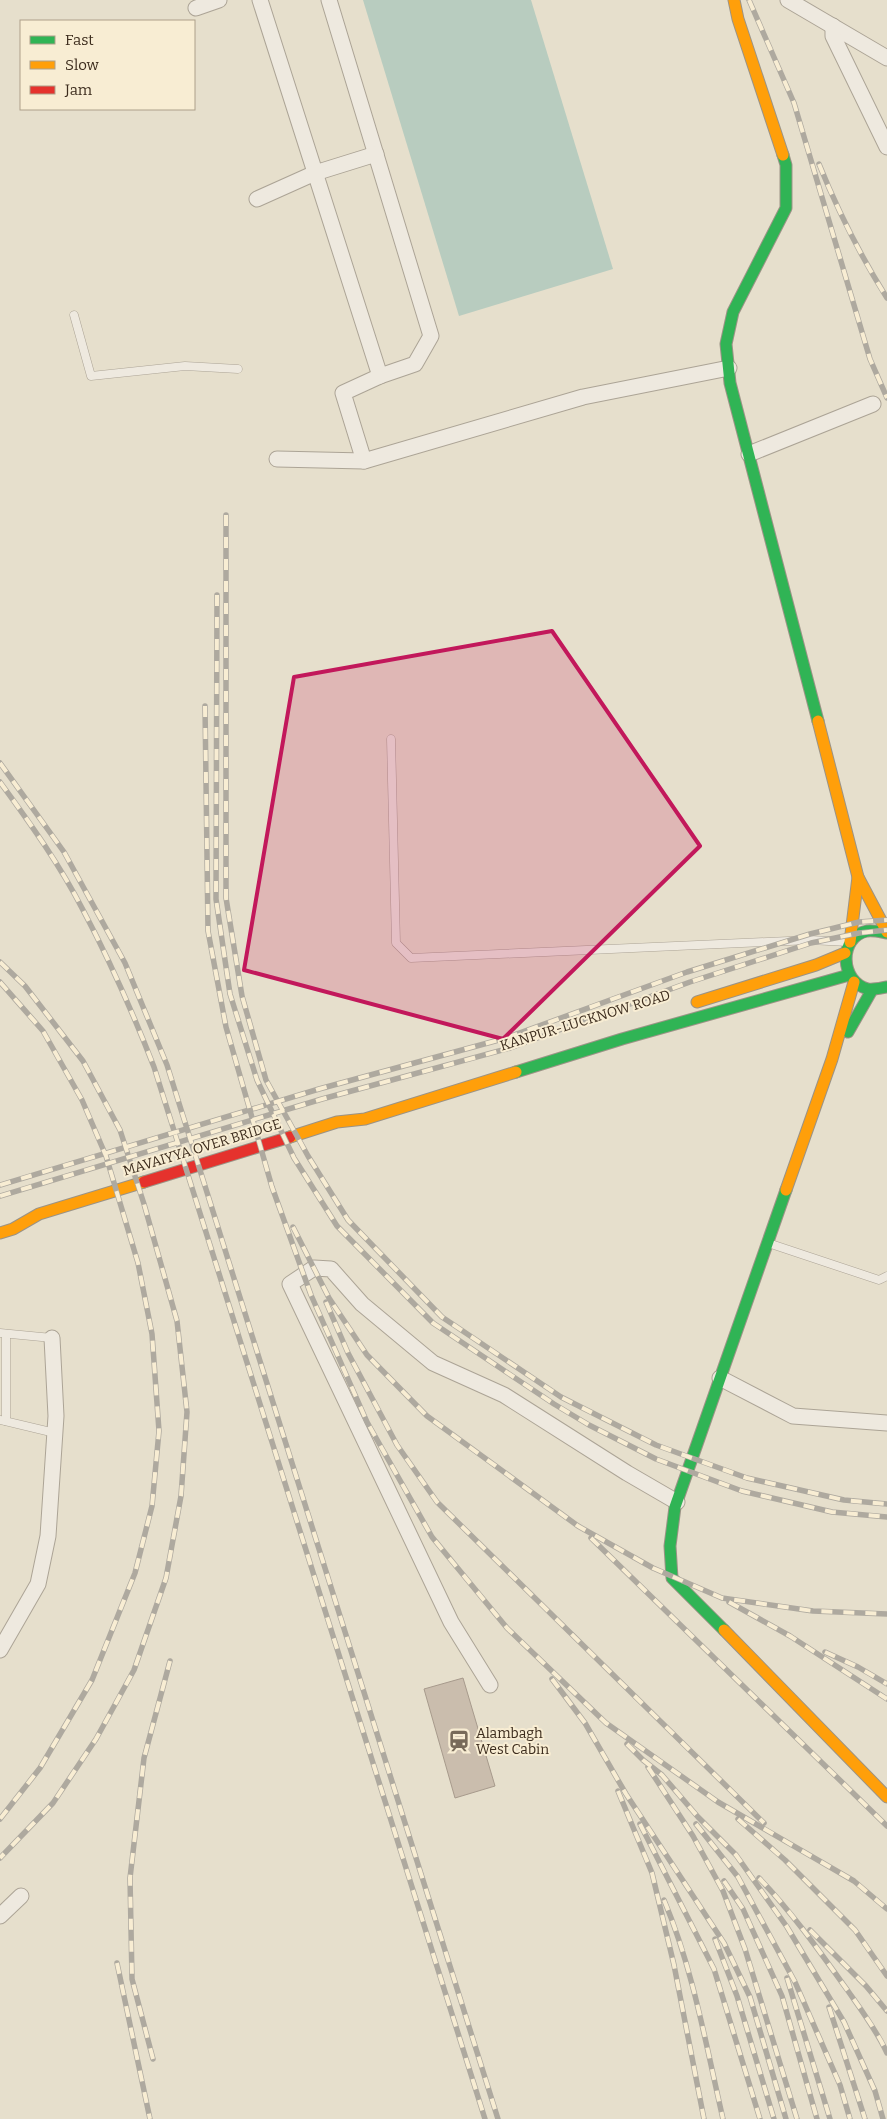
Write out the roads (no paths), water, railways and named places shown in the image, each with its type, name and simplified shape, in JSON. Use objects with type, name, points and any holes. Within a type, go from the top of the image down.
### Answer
[{"type":"street","points":[[196,8],[219,0]]},
{"type":"street","points":[[260,0],[380,376]]},
{"type":"street","points":[[330,0],[431,336],[415,364],[380,376],[343,393],[364,461]]},
{"type":"street","points":[[734,0],[738,20],[786,165],[786,208],[733,312],[726,344],[730,383],[858,877],[887,932]]},
{"type":"street","points":[[788,0],[887,58]]},
{"type":"street","points":[[833,26],[832,36],[887,147]]},
{"type":"street","points":[[257,199],[315,172],[376,154]]},
{"type":"street","points":[[277,459],[364,461],[584,397],[729,368]]},
{"type":"street","points":[[748,454],[873,404]]},
{"type":"street","points":[[858,877],[846,968],[851,979],[866,988],[872,990],[887,987]]},
{"type":"street","name":"KANPUR-LUCKNOW ROAD","points":[[684,1006],[816,965],[848,948],[863,932],[871,930],[887,932]]},
{"type":"street","points":[[851,979],[832,1059],[766,1243],[677,1502],[670,1546],[672,1578],[887,1797]]},
{"type":"street","name":"KANPUR-LUCKNOW ROAD","points":[[307,1131],[337,1122],[365,1119],[622,1038],[851,979]]},
{"type":"street","points":[[832,1059],[872,990]]},
{"type":"street","name":"KANPUR-LUCKNOW ROAD","points":[[337,1122],[356,1108]]},
{"type":"street","name":"MAVAIYYA OVER BRIDGE","points":[[39,1214],[307,1131]]},
{"type":"street","points":[[12,1214],[39,1214]]},
{"type":"street","points":[[0,1233],[13,1229],[39,1214]]},
{"type":"street","points":[[490,1685],[451,1622],[290,1284],[314,1268],[331,1268],[362,1304],[433,1363],[504,1395],[627,1473],[677,1502]]},
{"type":"street","points":[[0,1650],[4,1633],[38,1584],[48,1536],[56,1416],[52,1338]]},
{"type":"street","points":[[720,1378],[793,1416],[887,1423]]},
{"type":"street","points":[[0,1916],[21,1896]]},
{"type":"lane","points":[[74,315],[91,376],[185,366],[238,369]]},
{"type":"lane","points":[[391,739],[396,943],[411,958],[810,940],[848,948]]},
{"type":"lane","points":[[810,940],[848,948]]},
{"type":"lane","points":[[766,1243],[879,1280],[887,1276]]},
{"type":"lane","points":[[52,1338],[3,1333],[3,1420],[54,1433]]},
{"type":"railway","points":[[749,0],[794,103],[870,359],[887,398]]},
{"type":"railway","points":[[819,164],[850,232],[887,298]]},
{"type":"railway","points":[[226,515],[226,898],[242,996],[266,1080],[308,1156],[348,1220],[442,1317],[561,1397],[656,1445],[747,1478],[844,1500],[887,1504]]},
{"type":"railway","points":[[217,595],[216,899],[230,994],[257,1080],[294,1158],[337,1226],[433,1323],[554,1404],[589,1425],[656,1459],[742,1491],[832,1512],[887,1517]]},
{"type":"railway","points":[[205,706],[208,931],[226,1027],[272,1187],[311,1295],[367,1422],[432,1537],[507,1628],[606,1723],[718,1802],[854,1881],[887,1909]]},
{"type":"railway","points":[[0,763],[64,852],[125,963],[167,1065],[498,2119]]},
{"type":"railway","points":[[0,782],[44,844],[74,893],[112,968],[154,1067],[485,2119]]},
{"type":"railway","points":[[0,1185],[319,1089],[506,1038],[687,972],[810,934],[859,922],[887,920]]},
{"type":"railway","points":[[0,1196],[322,1099],[510,1048],[690,982],[811,943],[859,933],[887,930]]},
{"type":"railway","points":[[0,962],[25,986],[83,1061],[120,1130],[144,1204],[177,1321],[187,1412],[181,1496],[166,1578],[134,1670],[96,1739],[53,1803],[0,1858]]},
{"type":"railway","points":[[0,982],[43,1031],[82,1100],[106,1156],[138,1263],[152,1334],[159,1431],[152,1506],[135,1573],[92,1680],[40,1768],[0,1819]]},
{"type":"railway","points":[[293,1227],[329,1298],[367,1355],[427,1416],[578,1526],[653,1568],[722,1598],[813,1611],[887,1614]]},
{"type":"railway","points":[[326,1302],[348,1353],[397,1445],[437,1502],[764,1823]]},
{"type":"railway","points":[[591,1538],[887,1826]]},
{"type":"railway","points":[[729,1602],[790,1636],[887,1699]]},
{"type":"railway","points":[[825,1652],[858,1667],[887,1684]]},
{"type":"railway","points":[[153,2059],[132,1979],[130,1878],[144,1758],[170,1661]]},
{"type":"railway","points":[[552,1679],[585,1723],[626,1794],[724,1943],[750,1997],[786,2119]]},
{"type":"railway","points":[[627,1744],[662,1775],[698,1817],[736,1855],[787,1927],[844,2022],[875,2091],[883,2119]]},
{"type":"railway","points":[[648,1767],[693,1836],[723,1891],[745,1949],[797,2119]]},
{"type":"railway","points":[[618,1791],[652,1873],[674,1965],[704,2119]]},
{"type":"railway","points":[[738,1819],[785,1860],[855,1930],[887,1976]]},
{"type":"railway","points":[[640,1824],[714,1969],[760,2119]]},
{"type":"railway","points":[[696,1824],[738,1877],[795,1982],[840,2085],[850,2119]]},
{"type":"railway","points":[[759,1878],[794,1918],[827,1962],[869,2021],[887,2053]]},
{"type":"railway","points":[[724,1881],[743,1909],[782,1996],[817,2119]]},
{"type":"railway","points":[[664,1900],[691,1980],[723,2119]]},
{"type":"railway","points":[[810,1930],[866,1986],[887,2011]]},
{"type":"railway","points":[[715,1939],[737,1996],[774,2119]]},
{"type":"railway","points":[[117,1963],[150,2119]]},
{"type":"railway","points":[[787,1978],[830,2119]]},
{"type":"railway","points":[[829,2007],[865,2119]]},
{"type":"place","name":"Alambagh West Cabin","points":[[459,1741]]}]
